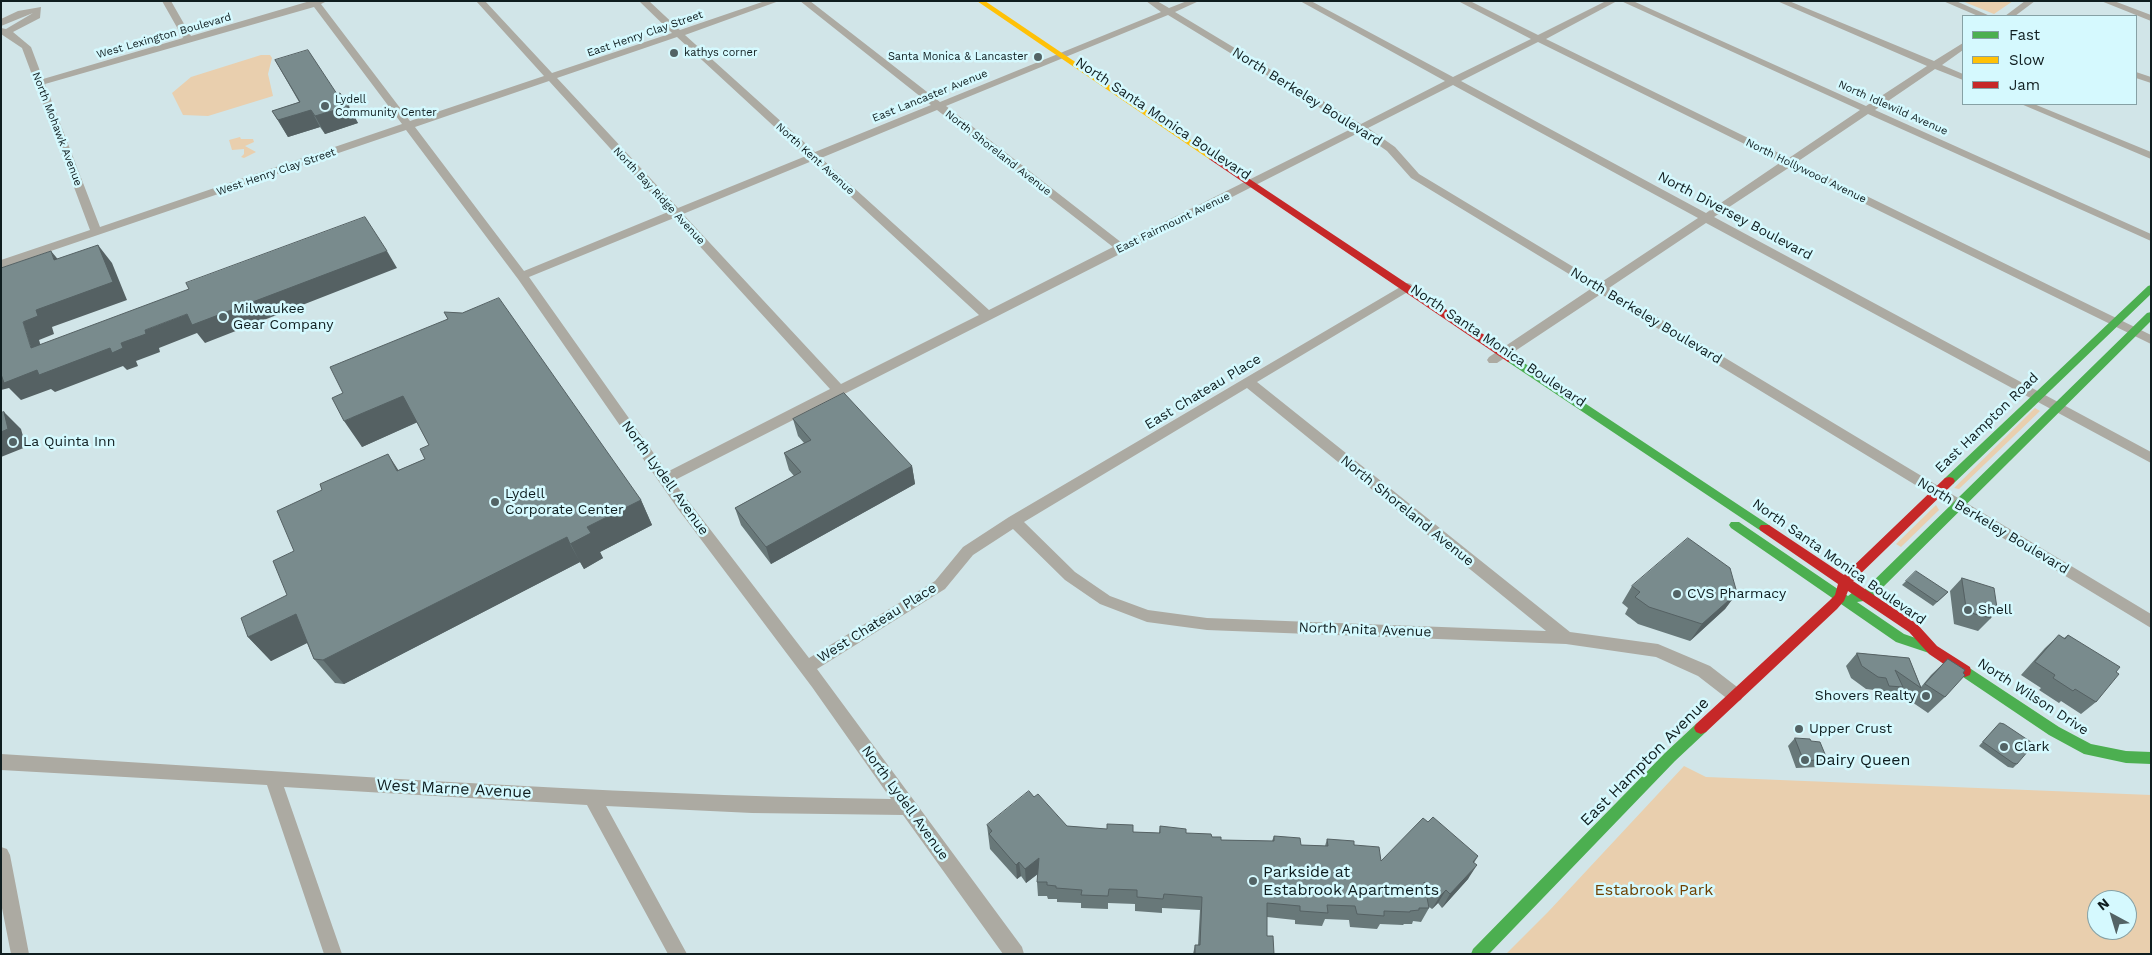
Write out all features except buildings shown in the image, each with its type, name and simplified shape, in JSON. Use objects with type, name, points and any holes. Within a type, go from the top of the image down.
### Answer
[{"type":"street","points":[[166,1],[188,40]]},
{"type":"street","name":"North Bay Ridge Avenue","points":[[480,1],[674,214],[839,390]]},
{"type":"street","name":"North Kent Avenue","points":[[643,1],[678,35],[988,316]]},
{"type":"street","name":"East Henry Clay Street","points":[[550,78],[775,1]]},
{"type":"street","name":"North Shoreland Avenue","points":[[804,1],[1121,248]]},
{"type":"street","name":"North Berkeley Boulevard","points":[[1150,1],[1362,129],[1391,149],[1415,176],[2151,622]]},
{"type":"street","name":"East Lancaster Avenue","points":[[522,276],[1195,1]]},
{"type":"street","name":"North Diversey Boulevard","points":[[1304,1],[2151,458]]},
{"type":"street","name":"North Hollywood Avenue","points":[[1462,1],[2151,340]]},
{"type":"street","name":"East Fairmount Avenue","points":[[665,479],[1613,1]]},
{"type":"street","name":"North Idlewild Avenue","points":[[1625,1],[2151,238]]},
{"type":"street","points":[[1782,1],[1962,77]]},
{"type":"street","points":[[1947,1],[1982,15]]},
{"type":"street","points":[[2010,15],[2031,1]]},
{"type":"street","points":[[2105,1],[2151,18]]},
{"type":"street","name":"West Lexington Boulevard","points":[[39,83],[318,2]]},
{"type":"street","name":"North Lydell Avenue","points":[[318,2],[408,127],[522,276],[665,479],[807,666],[1015,954]]},
{"type":"street","name":"North Santa Monica Boulevard","points":[[976,4],[1063,56],[1253,184],[1401,290],[1507,370]]},
{"type":"street","name":"North Santa Monica Boulevard","points":[[976,4],[1051,60],[1241,190],[1503,353],[1845,581],[1913,628],[1933,650]]},
{"type":"street","name":"North Mohawk Avenue","points":[[3,29],[26,47],[96,232]]},
{"type":"street","points":[[1493,360],[1962,47]]},
{"type":"street","points":[[2137,75],[2151,80]]},
{"type":"street","name":"West Henry Clay Street","points":[[1,264],[550,78]]},
{"type":"street","points":[[2028,105],[2151,156]]},
{"type":"street","name":"East Hampton Road","points":[[1866,596],[1891,554],[1936,491],[2151,288]]},
{"type":"street","name":"East Chateau Place","points":[[1014,521],[1401,290]]},
{"type":"street","name":"East Hampton Road","points":[[1845,581],[1891,554],[1958,504],[2151,316]]},
{"type":"street","name":"North Shoreland Avenue","points":[[1248,383],[1566,638]]},
{"type":"street","name":"North Santa Monica Boulevard","points":[[1722,516],[1900,638],[1933,650]]},
{"type":"street","name":"North Anita Avenue","points":[[1014,521],[1070,576],[1105,600],[1147,616],[1207,624],[1566,638],[1658,651],[1704,671],[1735,695]]},
{"type":"street","name":"West Chateau Place","points":[[807,666],[940,585],[968,551],[1014,521]]},
{"type":"street","name":"East Hampton Avenue","points":[[1478,954],[1582,849],[1638,788],[1735,695],[1801,636],[1840,597],[1845,581]]},
{"type":"street","points":[[1840,597],[1866,596]]},
{"type":"street","name":"North Wilson Drive","points":[[1933,650],[2054,731],[2089,750],[2126,757],[2151,758]]},
{"type":"street","name":"West Marne Avenue","points":[[1,762],[752,805],[907,807]]},
{"type":"street","points":[[273,778],[333,954]]},
{"type":"street","points":[[592,797],[678,954]]},
{"type":"street","points":[[1,855],[20,954]]},
{"type":"green space","points":[[1962,1],[2013,1],[1994,14]]},
{"type":"green space","points":[[261,55],[270,55],[272,58],[268,74],[273,96],[208,116],[183,115],[172,93],[191,77]]},
{"type":"green space","points":[[240,137],[241,139],[253,139],[254,142],[245,146],[256,152],[244,158],[241,157],[244,154],[244,149],[232,150],[229,140]]},
{"type":"green space","points":[[2035,408],[2040,411],[1959,489],[1954,488]]},
{"type":"green space","points":[[1936,505],[1939,510],[1901,547],[1896,544]]},
{"type":"green space","name":"Estabrook Park","points":[[1684,766],[1706,777],[2151,795],[2151,954],[1506,954],[1548,912]]},
{"type":"traffic: fast","points":[[1949,481],[2151,288]]},
{"type":"traffic: fast","points":[[1853,597],[1866,596],[2151,315]]},
{"type":"traffic: fast","points":[[1512,359],[1765,528]]},
{"type":"traffic: fast","points":[[1735,525],[1900,638],[1929,648]]},
{"type":"traffic: fast","points":[[1965,671],[2054,731],[2089,750],[2126,757],[2151,758]]},
{"type":"traffic: fast","points":[[1478,954],[1670,757],[1701,728]]},
{"type":"traffic: slow","points":[[980,1],[1212,157]]},
{"type":"traffic: jam","points":[[1212,157],[1512,359]]},
{"type":"traffic: jam","points":[[1701,728],[1833,605],[1840,597],[1845,581],[1949,481]]},
{"type":"traffic: jam","points":[[1765,528],[1913,628],[1933,650],[1965,671]]},
{"type":"place","name":"kathys corner","points":[[674,53]]},
{"type":"place","name":"Santa Monica & Lancaster","points":[[1038,57]]},
{"type":"place","name":"Lydell Community Center","points":[[325,106]]},
{"type":"place","name":"Milwaukee Gear Company","points":[[223,317]]},
{"type":"place","name":"La Quinta Inn","points":[[13,442]]},
{"type":"place","name":"Lydell Corporate Center","points":[[495,502]]},
{"type":"place","name":"CVS Pharmacy","points":[[1677,594]]},
{"type":"place","name":"Shell","points":[[1968,610]]},
{"type":"place","name":"Shovers Realty","points":[[1926,696]]},
{"type":"place","name":"Upper Crust","points":[[1799,729]]},
{"type":"place","name":"Clark","points":[[2004,747]]},
{"type":"place","name":"Dairy Queen","points":[[1805,760]]},
{"type":"place","name":"Parkside at Estabrook Apartments","points":[[1253,881]]}]
